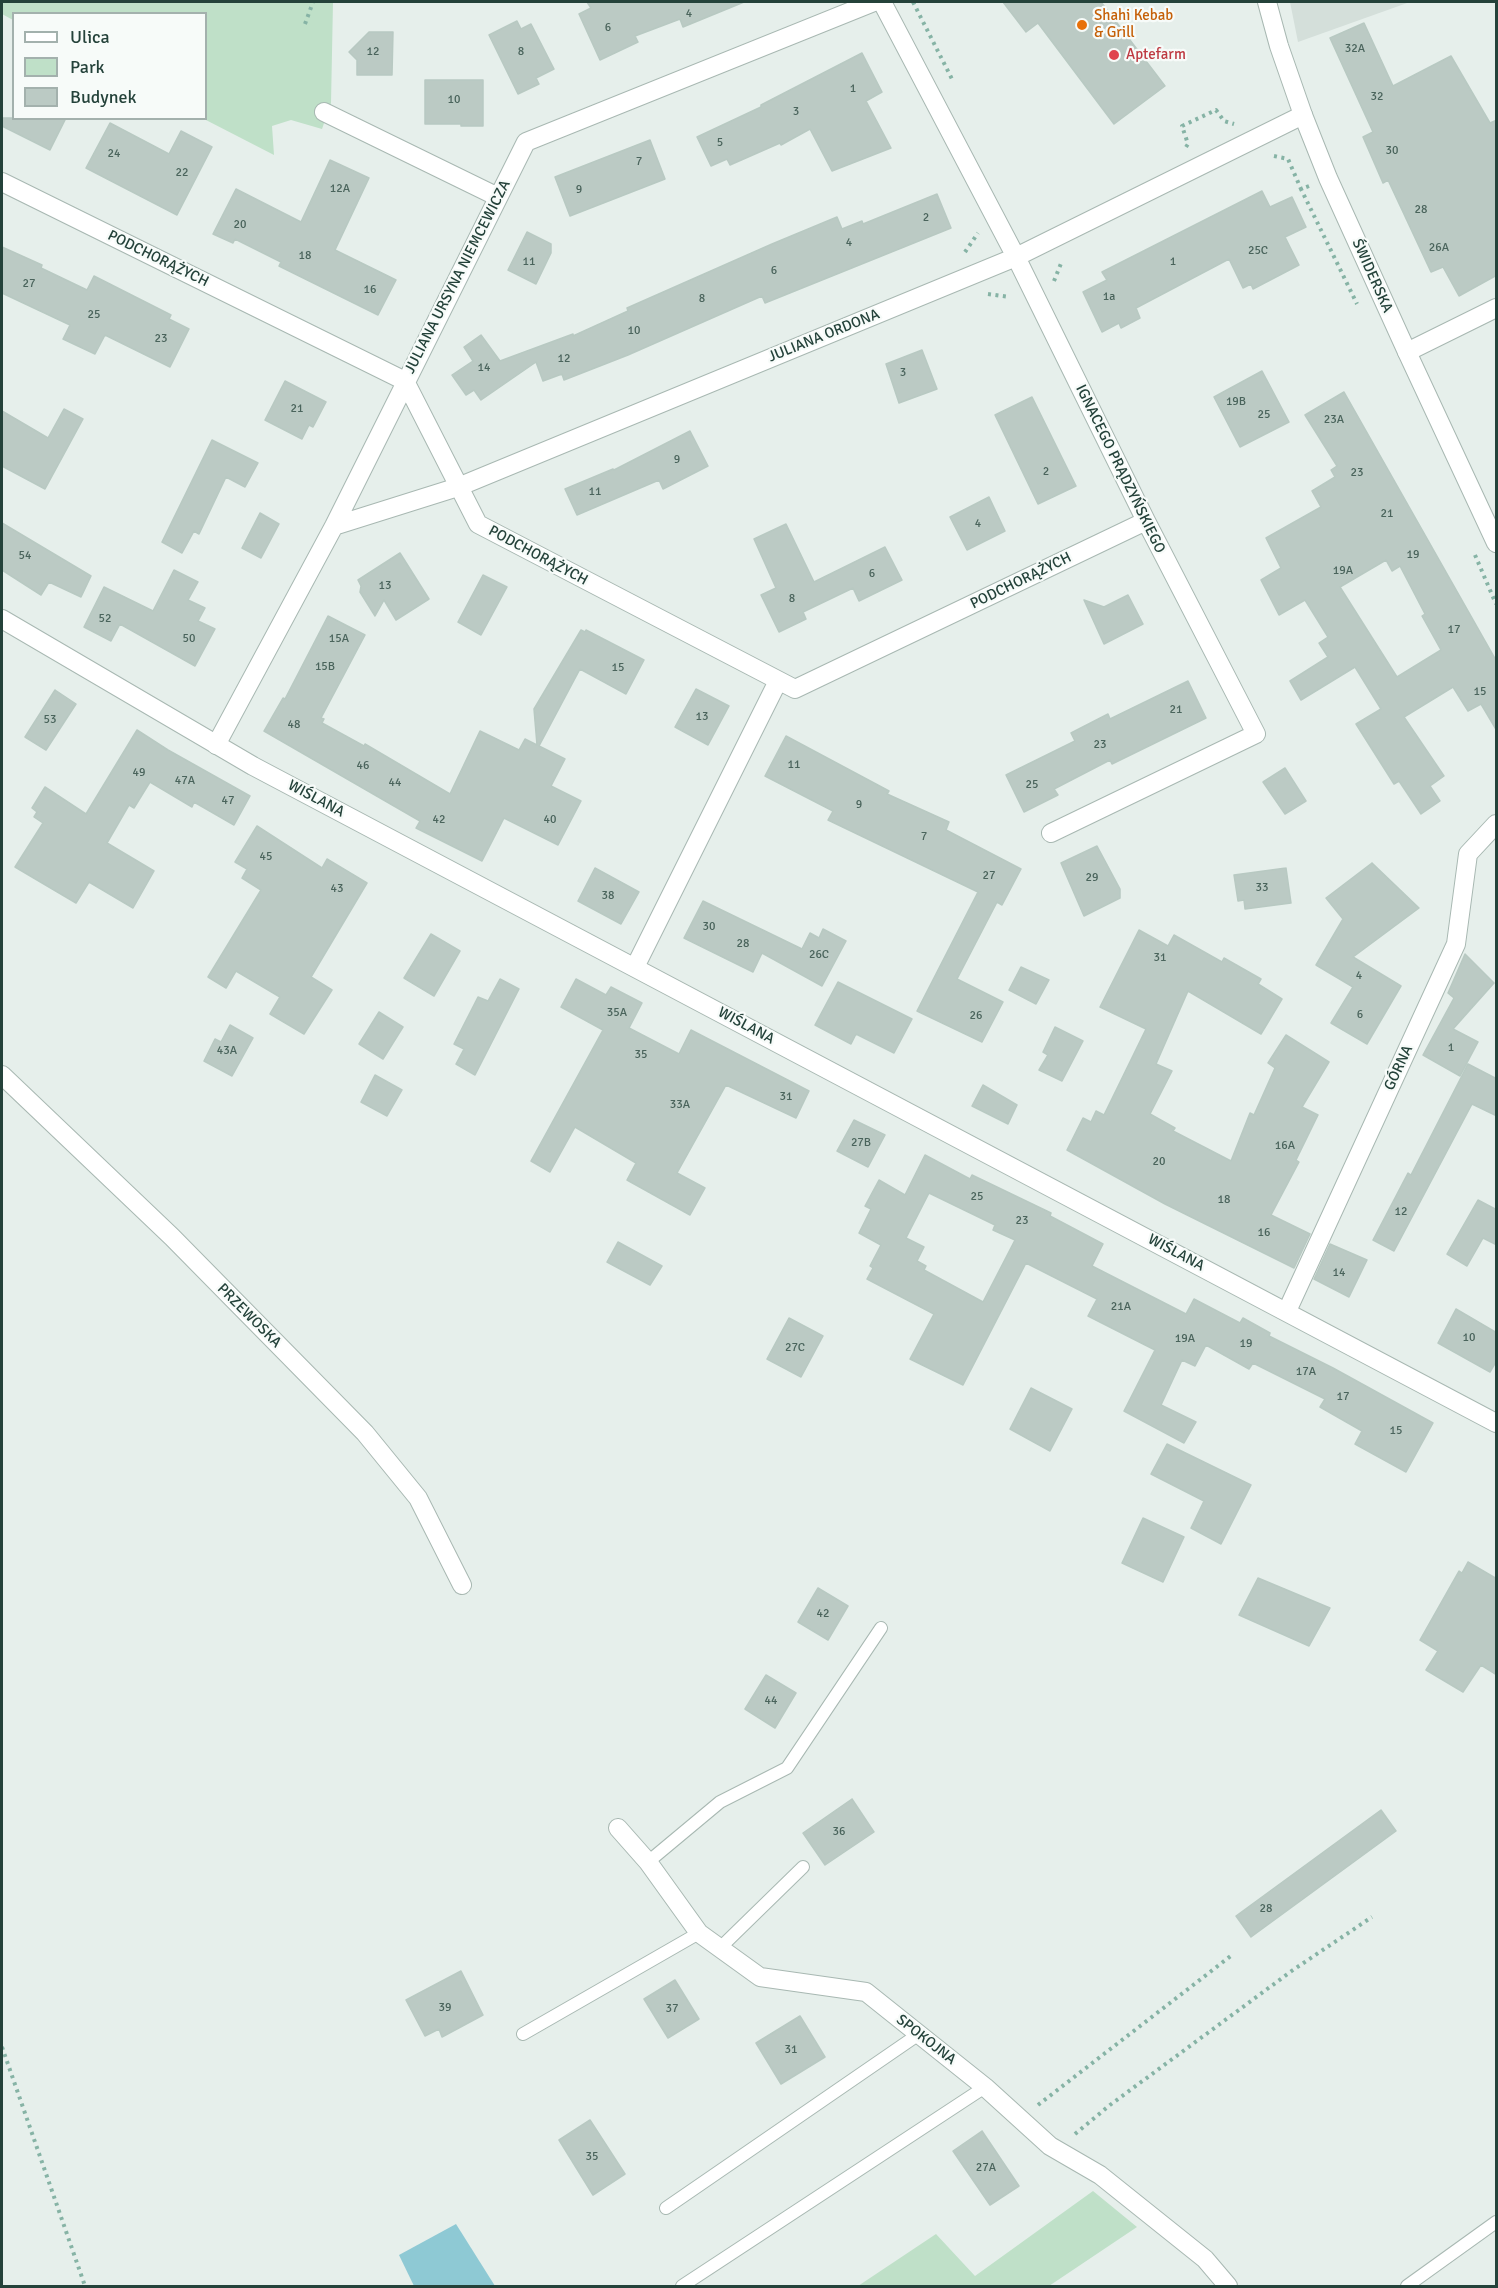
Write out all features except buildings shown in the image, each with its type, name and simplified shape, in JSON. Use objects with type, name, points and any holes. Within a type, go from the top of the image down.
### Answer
[{"type":"street","name":"JULIANA URSYNA NIEMCEWICZA","points":[[216,745],[334,526],[526,142],[874,2]]},
{"type":"street","name":"IGNACEGO PRĄDZYŃSKIEGO","points":[[882,2],[1016,257],[1146,521],[1256,734],[1051,833]]},
{"type":"street","name":"ŚWIDERSKA","points":[[1267,2],[1279,46],[1303,116],[1407,352],[1497,543]]},
{"type":"street","points":[[324,112],[498,197]]},
{"type":"street","name":"JULIANA ORDONA","points":[[334,526],[458,487],[1016,257],[1303,116]]},
{"type":"street","name":"PODCHORĄŻYCH","points":[[2,182],[405,381],[478,524],[795,689],[1146,521]]},
{"type":"street","points":[[1407,352],[1497,308]]},
{"type":"street","name":"WIŚLANA","points":[[2,619],[216,745],[1497,1423]]},
{"type":"street","points":[[634,967],[778,681]]},
{"type":"street","name":"GÓRNA","points":[[1287,1311],[1456,944],[1468,854],[1497,824]]},
{"type":"street","name":"PRZEWOSKA","points":[[2,1075],[172,1237],[365,1433],[418,1498],[462,1585]]},
{"type":"street","name":"SPOKOJNA","points":[[618,1828],[648,1862],[699,1933],[760,1977],[866,1992],[985,2086],[1056,2150],[1100,2175],[1205,2259],[1228,2286]]},
{"type":"lane","points":[[648,1862],[720,1802],[787,1768],[881,1629]]},
{"type":"lane","points":[[720,1948],[803,1867]]},
{"type":"lane","points":[[523,2034],[699,1933]]},
{"type":"lane","points":[[666,2208],[919,2034]]},
{"type":"lane","points":[[682,2286],[985,2086]]},
{"type":"lane","points":[[1407,2286],[1497,2222]]},
{"type":"path","points":[[304,24],[313,2]]},
{"type":"path","points":[[984,294],[1017,298],[1021,306],[1051,289],[1064,257]]},
{"type":"path","points":[[1056,2150],[1110,2105],[1293,1970],[1372,1917]]},
{"type":"path","points":[[1020,2119],[1232,1955]]},
{"type":"path","points":[[2,2047],[85,2286]]},
{"type":"shaded area","points":[[1290,2],[1410,2],[1298,42]]},
{"type":"green space","points":[[2,2],[333,2],[331,103],[322,129],[291,120],[272,126],[274,155],[206,120],[207,12],[12,12],[12,19],[2,14]]},
{"type":"green space","points":[[1093,2191],[1137,2227],[1049,2286],[858,2286],[936,2234],[975,2276]]},
{"type":"water","points":[[456,2224],[495,2286],[414,2286],[399,2255]]},
{"type":"place","name":"Shahi Kebab & Grill","points":[[1082,25]]},
{"type":"place","name":"Aptefarm","points":[[1114,55]]}]
